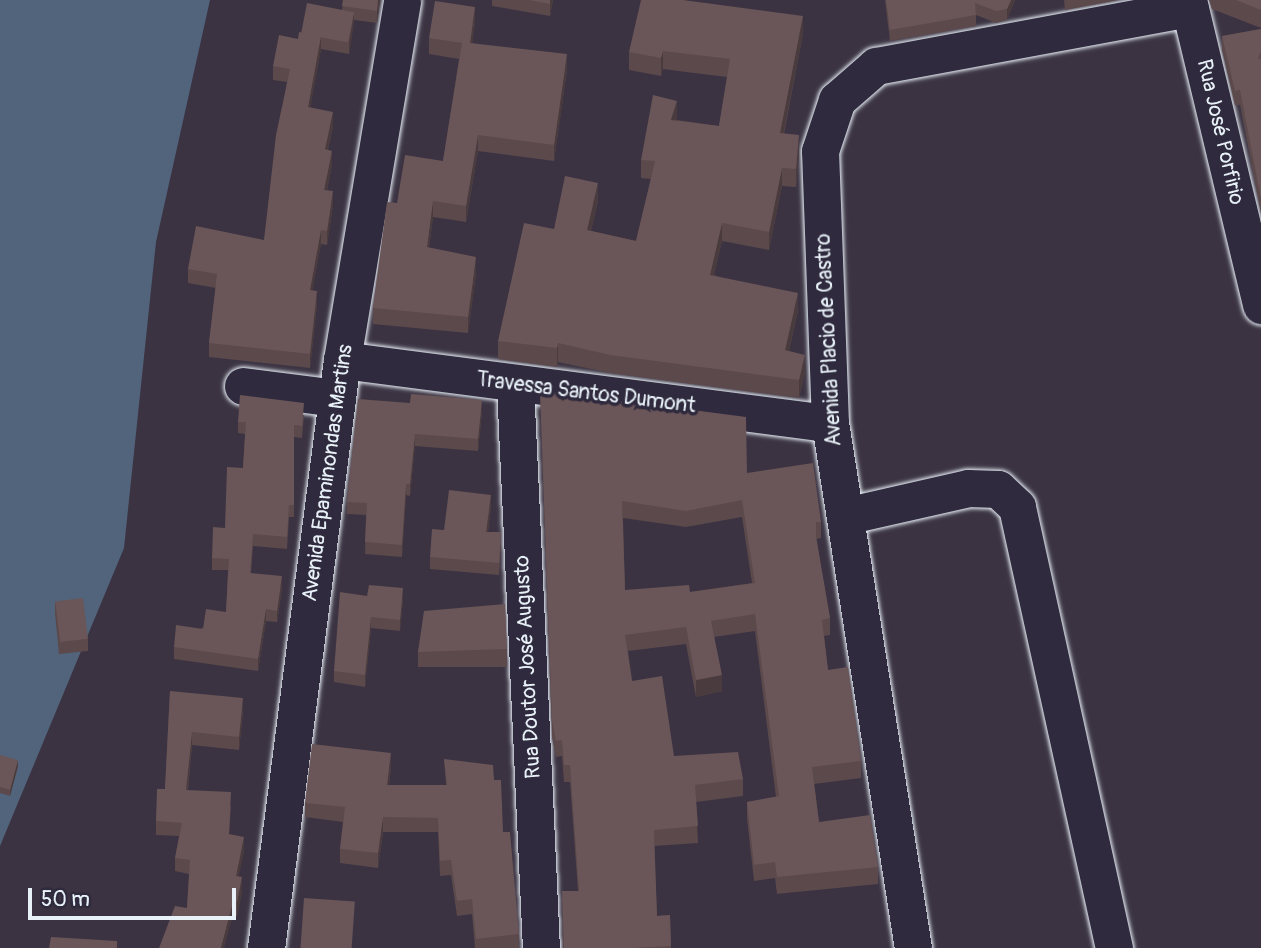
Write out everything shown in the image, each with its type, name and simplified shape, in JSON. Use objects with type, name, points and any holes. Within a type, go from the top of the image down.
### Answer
[{"type":"street","name":"Avenida Epaminondas Martins","points":[[266,948],[342,360],[402,0]]},
{"type":"street","name":"Rua José Porfirio","points":[[1189,4],[1261,305]]},
{"type":"street","name":"Avenida Placio de Castro","points":[[913,948],[830,423],[820,151],[837,100],[876,66],[1189,4]]},
{"type":"street","name":"Travessa Santos Dumont","points":[[342,360],[516,385],[830,423]]},
{"type":"street","name":"Rua Doutor José Augusto","points":[[516,385],[541,948]]},
{"type":"street","points":[[243,386],[337,398]]},
{"type":"street","points":[[845,516],[968,488],[998,489],[1017,507],[1114,948]]},
{"type":"water","points":[[0,0],[210,0],[156,242],[124,548],[0,846]]},
{"type":"building","points":[[343,0],[378,0],[377,11],[342,6]]},
{"type":"building","points":[[529,0],[550,0],[550,4]]},
{"type":"building","points":[[641,0],[683,0],[803,16],[780,133],[799,135],[796,169],[782,168],[769,232],[722,223],[710,275],[798,293],[785,350],[805,355],[799,380],[610,355],[558,343],[557,348],[498,341],[524,223],[554,229],[565,176],[598,183],[587,230],[636,241],[655,161],[641,160],[653,95],[677,101],[671,120],[719,126],[730,59],[663,51],[661,58],[629,52]]},
{"type":"building","points":[[886,0],[1011,0],[1007,9],[996,11],[975,3],[976,15],[890,30]]},
{"type":"building","points":[[1236,0],[1261,0],[1261,10]]},
{"type":"building","points":[[435,1],[475,7],[470,43],[567,54],[554,145],[478,135],[466,206],[433,201],[427,247],[476,257],[468,317],[373,308],[387,202],[397,203],[405,155],[443,161],[462,43],[429,38]]},
{"type":"building","points":[[307,3],[354,12],[348,43],[301,33]]},
{"type":"building","points":[[1261,29],[1261,51],[1258,59],[1261,59],[1261,199],[1240,90],[1235,91],[1222,36]]},
{"type":"building","points":[[299,32],[321,36],[308,107],[333,112],[325,149],[332,151],[324,190],[333,191],[327,231],[321,230],[310,290],[317,291],[310,354],[209,343],[217,274],[188,269],[196,226],[264,240],[276,135],[290,69],[273,66],[279,35],[298,39]]},
{"type":"building","points":[[540,390],[746,417],[747,473],[813,463],[821,522],[816,522],[816,536],[830,618],[822,620],[828,670],[848,667],[861,761],[812,767],[819,822],[870,815],[878,867],[777,877],[775,862],[754,865],[747,802],[779,796],[755,614],[711,621],[722,675],[696,680],[686,627],[625,635],[632,681],[662,676],[674,756],[738,752],[743,779],[695,785],[698,826],[654,830],[657,916],[670,915],[671,946],[564,948],[562,891],[579,891],[570,765],[564,765],[562,740],[556,741],[552,720]],"holes":[[[742,500],[755,583],[690,592],[689,585],[625,590],[622,501],[686,511]]]},
{"type":"building","points":[[411,394],[482,400],[478,439],[415,434],[410,484],[406,484],[402,545],[365,542],[367,503],[347,502],[358,399],[410,403]]},
{"type":"building","points":[[240,395],[304,403],[302,426],[294,425],[294,505],[289,505],[287,537],[253,534],[250,573],[282,576],[277,611],[266,609],[258,659],[174,647],[176,625],[203,629],[206,609],[226,612],[229,559],[212,558],[213,527],[225,528],[227,467],[243,468],[246,422],[238,422]]},
{"type":"building","points":[[449,490],[491,495],[486,532],[501,532],[499,563],[430,557],[432,529],[444,530]]},
{"type":"building","points":[[369,585],[403,588],[400,620],[371,617],[365,675],[334,671],[340,592],[367,596]]},
{"type":"building","points":[[83,598],[88,639],[60,642],[55,601]]},
{"type":"building","points":[[505,604],[507,649],[418,652],[424,611]]},
{"type":"building","points":[[170,691],[243,698],[239,737],[192,732],[186,790],[231,792],[229,834],[244,837],[236,876],[242,877],[237,902],[233,902],[221,948],[159,948],[175,906],[187,908],[190,860],[175,858],[182,823],[156,821],[157,789],[165,789]]},
{"type":"building","points":[[312,744],[391,753],[387,785],[447,785],[444,759],[493,765],[494,780],[501,780],[503,832],[510,832],[519,934],[476,939],[472,899],[457,901],[451,860],[440,861],[438,818],[383,817],[378,853],[340,849],[345,807],[305,803]]},
{"type":"building","points":[[0,755],[18,760],[10,790],[0,787]]},
{"type":"building","points":[[304,898],[355,902],[352,948],[301,948]]},
{"type":"building","points":[[51,937],[117,941],[117,948],[49,948]]}]
